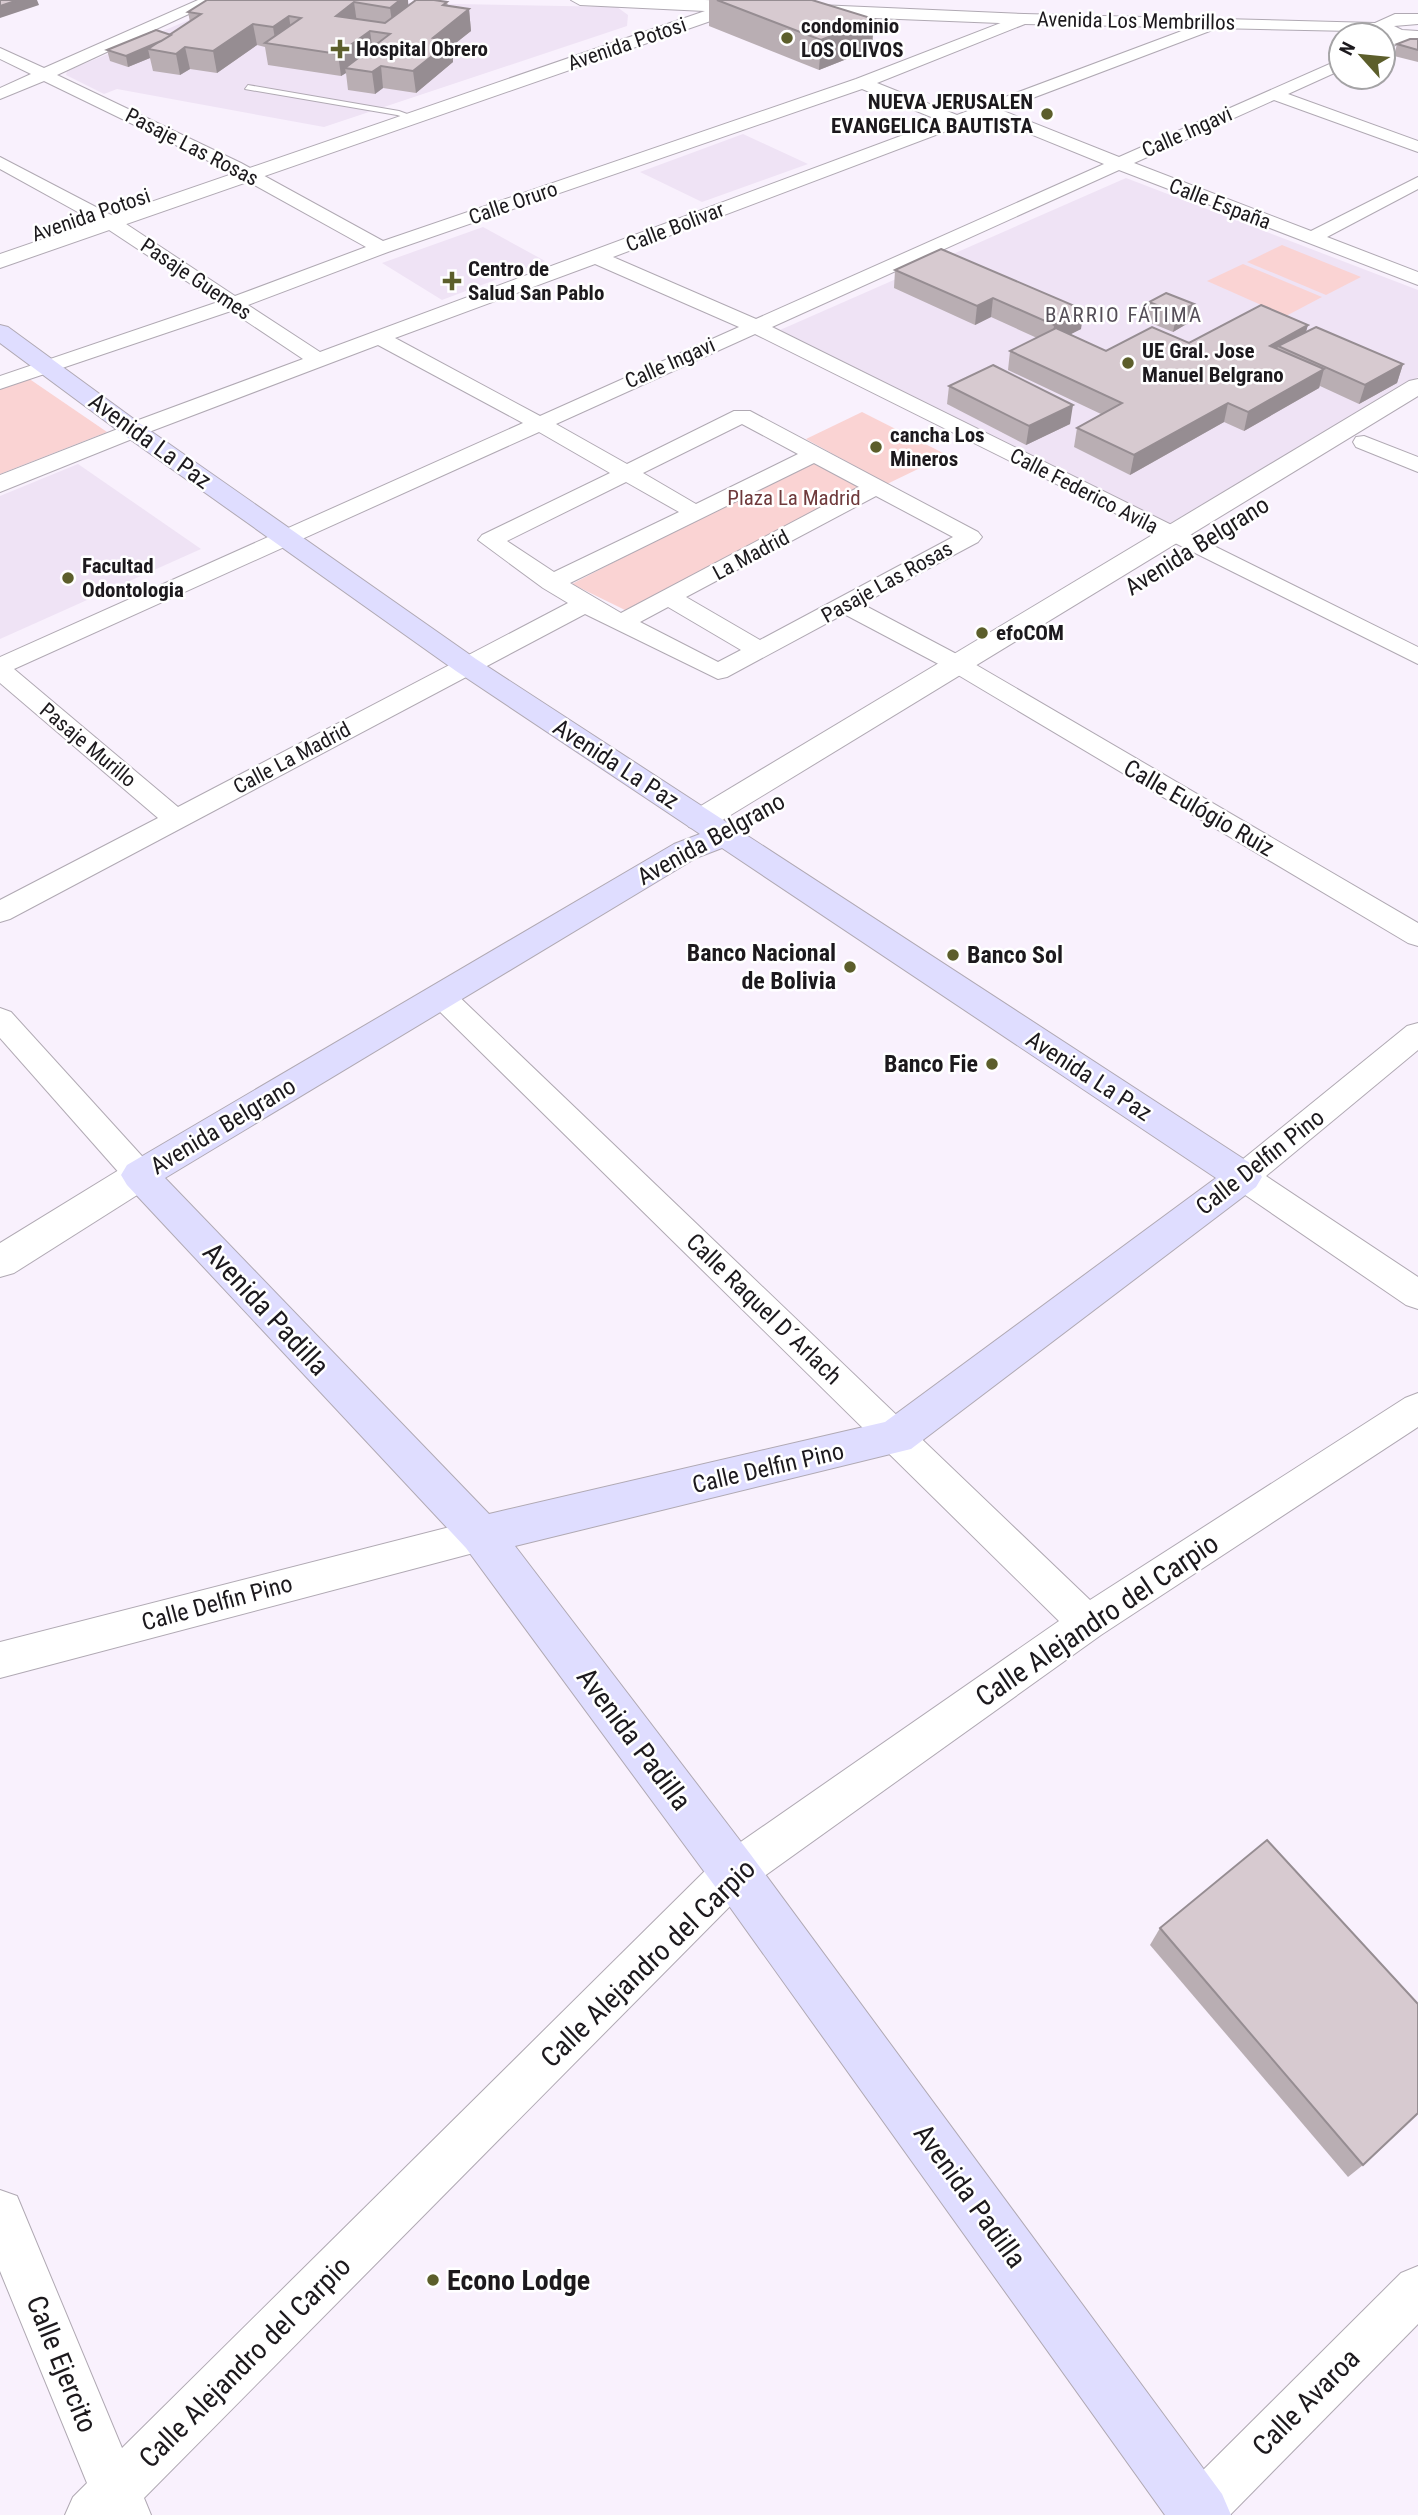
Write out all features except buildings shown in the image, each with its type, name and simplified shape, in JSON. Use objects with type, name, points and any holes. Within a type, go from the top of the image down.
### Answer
[{"type":"main road","name":"Avenida La Paz","points":[[0,332],[133,430],[466,665],[1243,1177]]},
{"type":"main road","name":"Avenida Belgrano","points":[[140,1175],[685,851],[712,828]]},
{"type":"main road","name":"Avenida Padilla","points":[[140,1175],[481,1535],[734,1872],[1198,2514]]},
{"type":"main road","name":"Calle Delfin Pino","points":[[481,1535],[896,1437],[1243,1177]]},
{"type":"street","points":[[0,94],[211,0]]},
{"type":"street","name":"Avenida Los Membrillos","points":[[580,0],[727,2],[1024,19],[1327,25]]},
{"type":"street","points":[[626,1],[644,19],[649,33]]},
{"type":"street","name":"Avenida Potosi","points":[[0,246],[103,217],[242,171],[649,33],[727,2]]},
{"type":"street","name":"Calle Oruro","points":[[0,383],[232,304],[381,248],[863,83],[1024,19]]},
{"type":"street","name":"Avenida Los Membrillos","points":[[1395,21],[1418,19]]},
{"type":"street","name":"Calle Bolivar","points":[[133,430],[1217,23]]},
{"type":"street","name":"Pasaje Las Rosas","points":[[0,52],[242,171],[381,248]]},
{"type":"street","name":"Calle Ingavi","points":[[0,668],[538,423],[1327,70]]},
{"type":"street","points":[[863,83],[954,120]]},
{"type":"street","points":[[1273,94],[1418,147]]},
{"type":"street","name":"Calle España","points":[[985,109],[1310,239],[1418,279]]},
{"type":"street","name":"Pasaje Guemes","points":[[0,162],[103,217],[317,359]]},
{"type":"street","points":[[1310,239],[1418,182]]},
{"type":"street","name":"Avenida Potosi","points":[[0,261],[103,217]]},
{"type":"street","name":"Calle Federico Avila","points":[[596,257],[754,326],[1418,657]]},
{"type":"street","points":[[378,337],[627,472],[695,512]]},
{"type":"street","name":"Avenida Belgrano","points":[[969,672],[1172,535],[1418,386]]},
{"type":"street","name":"Avenida Belgrano","points":[[712,828],[969,672],[1197,547],[1418,409]]},
{"type":"street","name":"Pasaje Las Rosas","points":[[742,416],[970,537],[718,672],[585,604],[490,540],[627,472],[742,416]]},
{"type":"street","points":[[0,484],[133,430]]},
{"type":"street","points":[[1364,442],[1418,465]]},
{"type":"street","points":[[551,583],[816,454]]},
{"type":"street","name":"La Madrid","points":[[622,622],[878,486]]},
{"type":"street","points":[[670,598],[760,650]]},
{"type":"street","name":"Calle La Madrid","points":[[0,912],[585,604]]},
{"type":"street","name":"Calle Eulógio Ruiz","points":[[845,605],[969,672],[1418,936]]},
{"type":"street","name":"Pasaje Murillo","points":[[0,668],[176,819]]},
{"type":"street","name":"Calle Raquel D´Arlach","points":[[440,995],[1087,1623]]},
{"type":"street","name":"Avenida Padilla","points":[[0,1019],[140,1175]]},
{"type":"street","name":"Calle Delfin Pino","points":[[1243,1177],[1418,1034]]},
{"type":"street","name":"Avenida Belgrano","points":[[0,1262],[140,1175]]},
{"type":"street","name":"Avenida La Paz","points":[[1243,1177],[1418,1295]]},
{"type":"street","name":"Calle Alejandro del Carpio","points":[[110,2507],[734,1872],[1087,1623],[1418,1408]]},
{"type":"street","name":"Calle Delfin Pino","points":[[0,1660],[481,1535]]},
{"type":"street","name":"Calle Ejercito","points":[[0,2213],[110,2507]]},
{"type":"street","name":"Calle Avaroa","points":[[1198,2514],[1418,2290]]},
{"type":"lane","points":[[248,87],[407,115]]},
{"type":"shaded area","name":"Hospital Obrero","points":[[245,0],[617,7],[628,15],[627,26],[324,127],[117,89],[104,94],[66,75],[67,71],[227,4]]},
{"type":"shaded area","points":[[743,134],[808,164],[702,202],[640,172]]},
{"type":"shaded area","name":"UE Gral. Jose Manuel Belgrano","points":[[1126,178],[1418,290],[1418,377],[1162,528],[810,349],[780,330]]},
{"type":"shaded area","name":"Centro de Salud San Pablo","points":[[483,227],[545,261],[442,300],[382,263]]},
{"type":"shaded area","name":"Facultad Odontologia","points":[[78,464],[201,549],[0,639],[0,496]]},
{"type":"green space","points":[[1282,245],[1361,277],[1326,295],[1247,262]]},
{"type":"green space","points":[[1243,264],[1322,297],[1286,316],[1207,281]]},
{"type":"green space","points":[[28,378],[107,432],[0,474],[0,389]]},
{"type":"green space","name":"cancha Los Mineros","points":[[862,412],[947,455],[887,484],[806,439]]},
{"type":"green space","name":"Plaza La Madrid","points":[[816,457],[872,486],[627,611],[572,584]]},
{"type":"place","name":"condominio LOS OLIVOS","points":[[787,38]]},
{"type":"place","name":"Hospital Obrero","points":[[340,49]]},
{"type":"place","name":"NUEVA JERUSALEN EVANGELICA BAUTISTA","points":[[1047,114]]},
{"type":"place","name":"Centro de Salud San Pablo","points":[[452,281]]},
{"type":"place","name":"UE Gral. Jose Manuel Belgrano","points":[[1128,363]]},
{"type":"place","name":"cancha Los Mineros","points":[[876,447]]},
{"type":"place","name":"Facultad Odontologia","points":[[68,578]]},
{"type":"place","name":"efoCOM","points":[[982,633]]},
{"type":"place","name":"Banco Sol","points":[[953,955]]},
{"type":"place","name":"Banco Nacional de Bolivia","points":[[850,967]]},
{"type":"place","name":"Banco Fie","points":[[992,1064]]},
{"type":"place","name":"Econo Lodge","points":[[433,2280]]},
{"type":"district","name":"BARRIO FÁTIMA","points":[[1124,315]]}]
